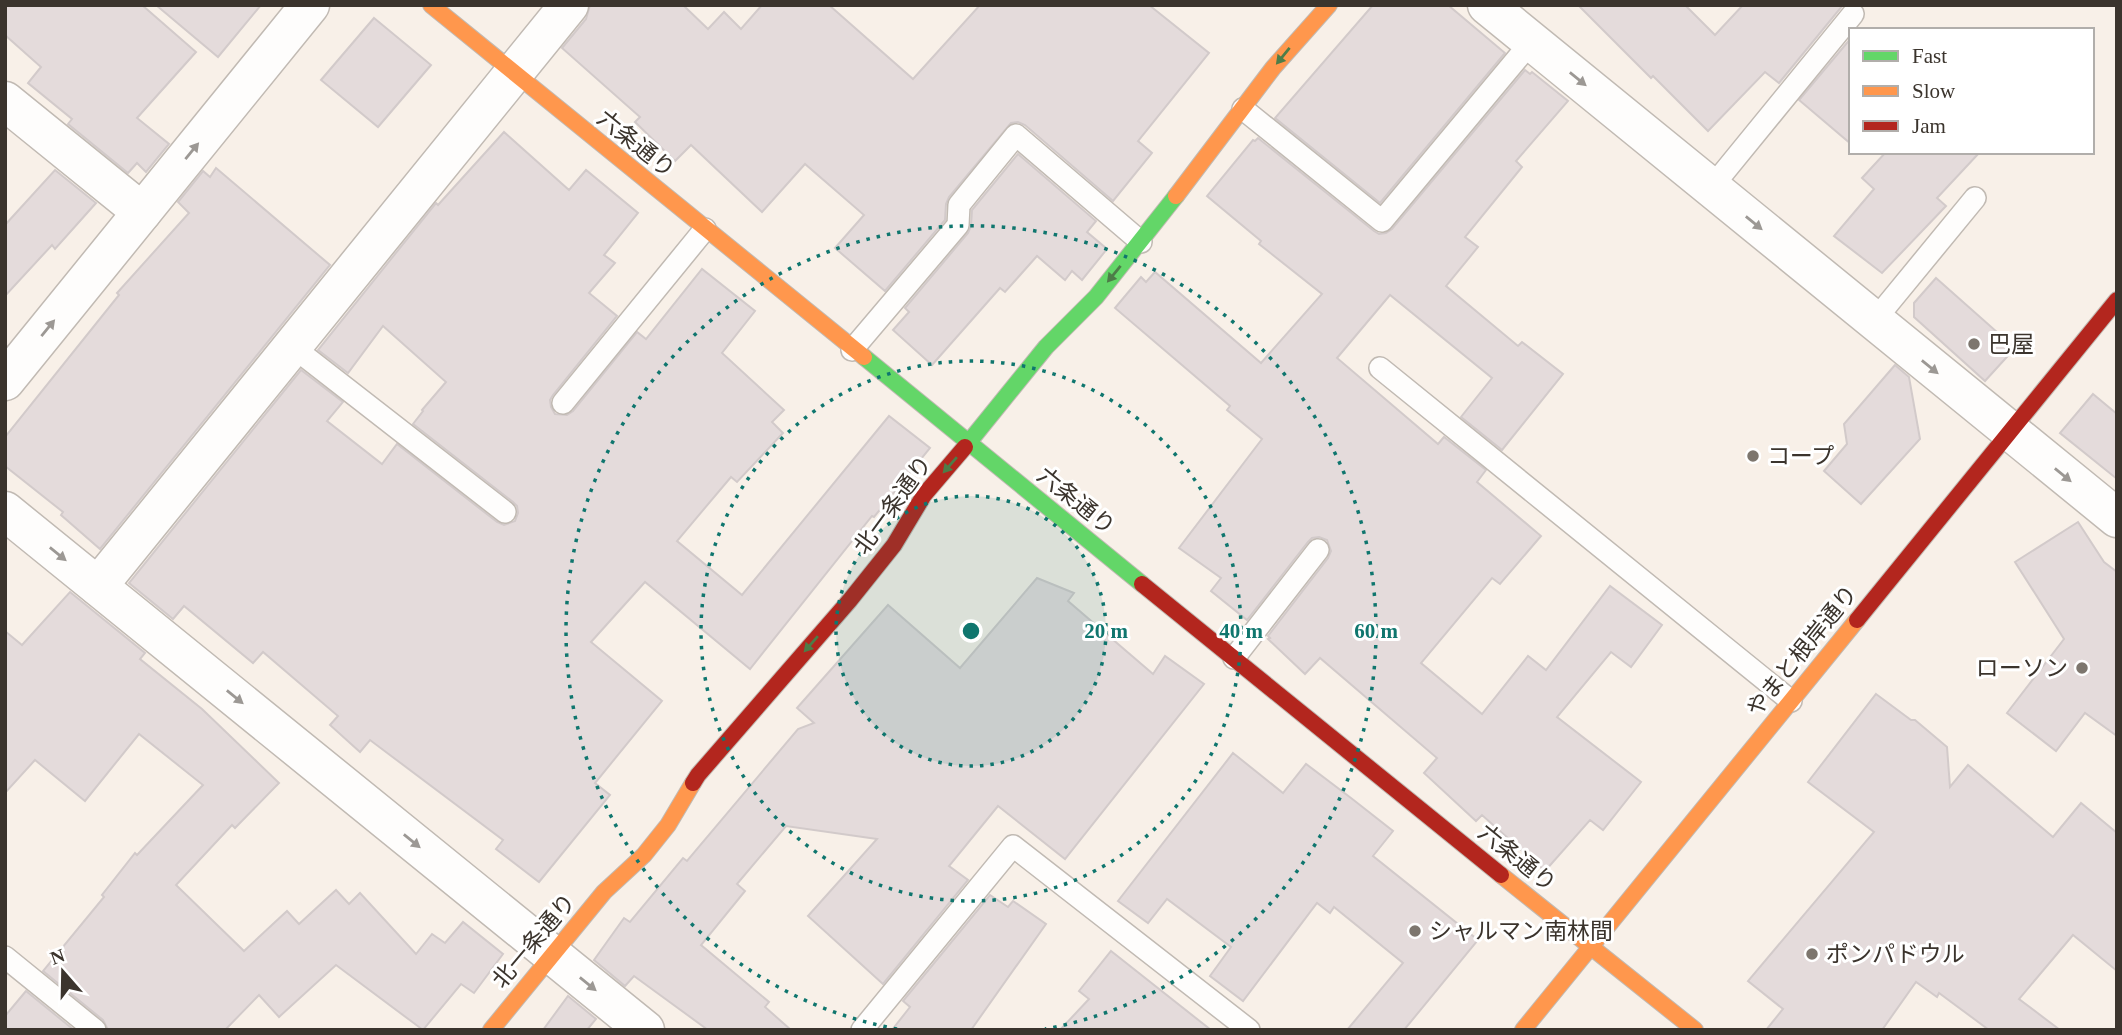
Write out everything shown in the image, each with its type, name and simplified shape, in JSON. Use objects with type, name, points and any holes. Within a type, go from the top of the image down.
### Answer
[{"type":"street","points":[[5,381],[310,5]]},
{"type":"street","name":"六条通り","points":[[431,5],[1695,1030]]},
{"type":"street","points":[[98,586],[569,5]]},
{"type":"street","name":"北一条通り","points":[[491,1030],[604,892],[644,855],[668,825],[698,775],[876,567],[894,545],[924,495],[1046,347],[1096,297],[1243,109],[1256,88],[1304,29],[1329,5]]},
{"type":"street","points":[[1487,5],[2117,518]]},
{"type":"street","points":[[5,102],[142,212]]},
{"type":"street","name":"やまと根岸通り","points":[[1523,1030],[2117,300]]},
{"type":"street","points":[[5,511],[645,1030]]},
{"type":"lane","points":[[1711,188],[1853,14]]},
{"type":"lane","points":[[1243,109],[1382,221],[1532,41]]},
{"type":"lane","points":[[852,349],[958,225],[959,205],[1016,135],[1141,242]]},
{"type":"lane","points":[[1874,321],[1975,198]]},
{"type":"lane","points":[[563,403],[705,229]]},
{"type":"lane","points":[[293,347],[505,512]]},
{"type":"lane","points":[[1380,368],[1791,701]]},
{"type":"lane","points":[[1234,658],[1318,550]]},
{"type":"lane","points":[[862,1030],[1013,846],[1249,1030]]},
{"type":"lane","points":[[5,957],[95,1030]]},
{"type":"building","points":[[5,5],[142,5],[196,52],[137,118],[169,144],[146,172],[137,163],[128,173],[68,124],[72,119],[28,83],[41,67],[5,35]]},
{"type":"building","points":[[156,5],[261,5],[218,57]]},
{"type":"building","points":[[590,5],[683,5],[708,29],[724,12],[741,29],[762,5],[829,5],[913,79],[980,5],[1149,5],[1209,53],[1138,141],[1152,153],[1113,201],[1025,125],[1011,123],[949,197],[945,220],[885,291],[835,248],[864,215],[805,164],[762,212],[691,145],[675,161],[635,122],[640,117],[562,48],[586,19]]},
{"type":"building","points":[[1373,5],[1448,5],[1505,53],[1380,203],[1275,118]]},
{"type":"building","points":[[1578,5],[1685,5],[1715,35],[1743,5],[1843,5],[1779,83],[1765,72],[1708,131]]},
{"type":"building","points":[[374,18],[431,65],[378,127],[321,80]]},
{"type":"building","points":[[1849,40],[1849,142],[1799,100]]},
{"type":"building","points":[[1525,70],[1530,74],[1532,72],[1568,101],[1516,161],[1522,167],[1465,237],[1478,247],[1446,286],[1518,346],[1522,342],[1563,374],[1502,450],[1461,417],[1492,378],[1390,295],[1337,358],[1438,444],[1444,437],[1486,470],[1477,482],[1541,536],[1500,584],[1492,578],[1421,663],[1482,714],[1528,656],[1546,670],[1610,586],[1662,625],[1631,667],[1611,652],[1557,717],[1641,782],[1603,830],[1590,820],[1545,871],[1482,815],[1476,821],[1424,773],[1437,758],[1320,658],[1305,674],[1268,639],[1328,558],[1331,551],[1327,540],[1319,537],[1308,542],[1247,620],[1211,591],[1221,578],[1179,548],[1262,439],[1227,410],[1230,406],[1115,308],[1141,277],[1146,282],[1155,272],[1261,363],[1322,294],[1259,244],[1261,241],[1207,196],[1253,140],[1258,138],[1374,231],[1379,234],[1386,233]]},
{"type":"building","points":[[504,132],[569,190],[586,170],[638,213],[604,255],[615,263],[589,293],[617,316],[553,395],[550,400],[555,414],[567,415],[573,411],[637,332],[646,339],[702,269],[755,311],[722,353],[784,410],[772,422],[783,433],[737,482],[731,477],[677,541],[742,595],[889,416],[930,448],[750,669],[645,582],[591,642],[662,701],[595,783],[610,795],[539,882],[496,849],[503,840],[370,740],[360,752],[330,725],[338,716],[263,652],[253,663],[184,606],[173,619],[129,583],[301,370],[343,402],[327,421],[382,464],[397,444],[497,522],[504,525],[515,521],[518,513],[513,502],[413,424],[446,382],[383,326],[348,373],[318,350],[436,203],[438,205]]},
{"type":"building","points":[[1018,154],[1096,221],[1087,232],[1107,249],[1082,280],[1072,271],[1065,280],[1037,256],[1005,292],[1000,288],[932,365],[893,330],[909,312],[905,308],[968,233],[972,210]]},
{"type":"building","points":[[1884,154],[1978,154],[1937,198],[1946,206],[1882,273],[1834,236],[1874,189],[1862,178]]},
{"type":"building","points":[[216,168],[330,265],[100,549],[61,515],[63,512],[5,466],[5,437],[119,295],[117,293],[189,213],[178,202],[203,171],[210,177]]},
{"type":"building","points":[[55,170],[96,203],[55,249],[52,245],[5,296],[5,225]]},
{"type":"building","points":[[1936,278],[2015,348],[1985,381],[1914,317],[1914,303]]},
{"type":"building","points":[[1895,365],[1909,377],[1920,439],[1861,504],[1824,471],[1847,444],[1844,424]]},
{"type":"building","points":[[2093,394],[2117,414],[2117,479],[2060,433]]},
{"type":"building","points":[[2078,522],[2104,562],[2117,572],[2117,736],[2085,713],[2056,751],[2007,713],[2064,639],[2015,562]]},
{"type":"building","points":[[1037,578],[1074,593],[1068,601],[1153,674],[1165,656],[1204,684],[1065,859],[998,806],[949,866],[968,880],[883,984],[808,916],[877,839],[786,826],[737,884],[745,891],[701,945],[769,1002],[765,1007],[791,1030],[708,1030],[634,976],[625,986],[594,960],[624,918],[630,922],[683,858],[687,861],[798,729],[814,723],[797,708],[888,605],[960,668]]},
{"type":"building","points":[[70,592],[145,653],[140,659],[202,709],[279,783],[235,828],[232,825],[176,885],[244,951],[287,911],[299,924],[336,890],[349,904],[360,893],[416,954],[432,934],[445,943],[463,922],[503,954],[474,993],[461,984],[423,1030],[336,965],[279,1017],[259,995],[225,1030],[108,1030],[103,1020],[43,971],[104,897],[102,895],[135,853],[137,855],[203,785],[139,734],[85,801],[35,760],[5,793],[5,631],[22,645]]},
{"type":"building","points":[[1876,694],[1911,720],[1915,720],[1947,747],[1950,787],[1968,765],[2053,837],[2081,803],[2117,833],[2117,971],[2073,935],[2019,999],[2060,1030],[1989,1030],[1939,993],[1937,997],[1916,982],[1882,1030],[1766,1030],[1783,1009],[1748,981],[1874,832],[1808,782]]},
{"type":"building","points":[[1233,753],[1283,793],[1306,764],[1351,798],[1393,831],[1373,856],[1478,940],[1404,1030],[1347,1030],[1403,963],[1334,907],[1330,913],[1317,903],[1243,1001],[1210,976],[1231,947],[1167,899],[1148,923],[1118,901]]},
{"type":"building","points":[[990,895],[1008,907],[1013,901],[1046,924],[971,1030],[892,1030],[910,1007],[903,1001]]},
{"type":"building","points":[[1111,951],[1211,1030],[1060,1030],[1089,999],[1079,991]]},
{"type":"building","points":[[26,991],[74,1030],[5,1030],[5,1016]]},
{"type":"building","points":[[568,996],[596,1019],[587,1030],[543,1030]]},
{"type":"traffic: fast","points":[[965,447],[1046,347],[1096,297],[1176,196]]},
{"type":"traffic: fast","points":[[864,357],[1142,584]]},
{"type":"traffic: slow","points":[[431,5],[864,357]]},
{"type":"traffic: slow","points":[[1176,196],[1273,68],[1329,5]]},
{"type":"traffic: slow","points":[[1523,1030],[1857,620]]},
{"type":"traffic: slow","points":[[491,1030],[604,892],[644,855],[668,825],[693,783]]},
{"type":"traffic: slow","points":[[1501,875],[1695,1030]]},
{"type":"traffic: jam","points":[[1857,620],[2117,300]]},
{"type":"traffic: jam","points":[[693,783],[850,600],[894,545],[924,495],[965,447]]},
{"type":"traffic: jam","points":[[1142,584],[1501,875]]},
{"type":"place","name":"巴屋","points":[[1974,344]]},
{"type":"place","name":"コープ","points":[[1753,456]]},
{"type":"place","name":"ローソン","points":[[2082,668]]},
{"type":"place","name":"シャルマン南林間","points":[[1415,931]]},
{"type":"place","name":"ポンパドウル","points":[[1812,954]]}]
